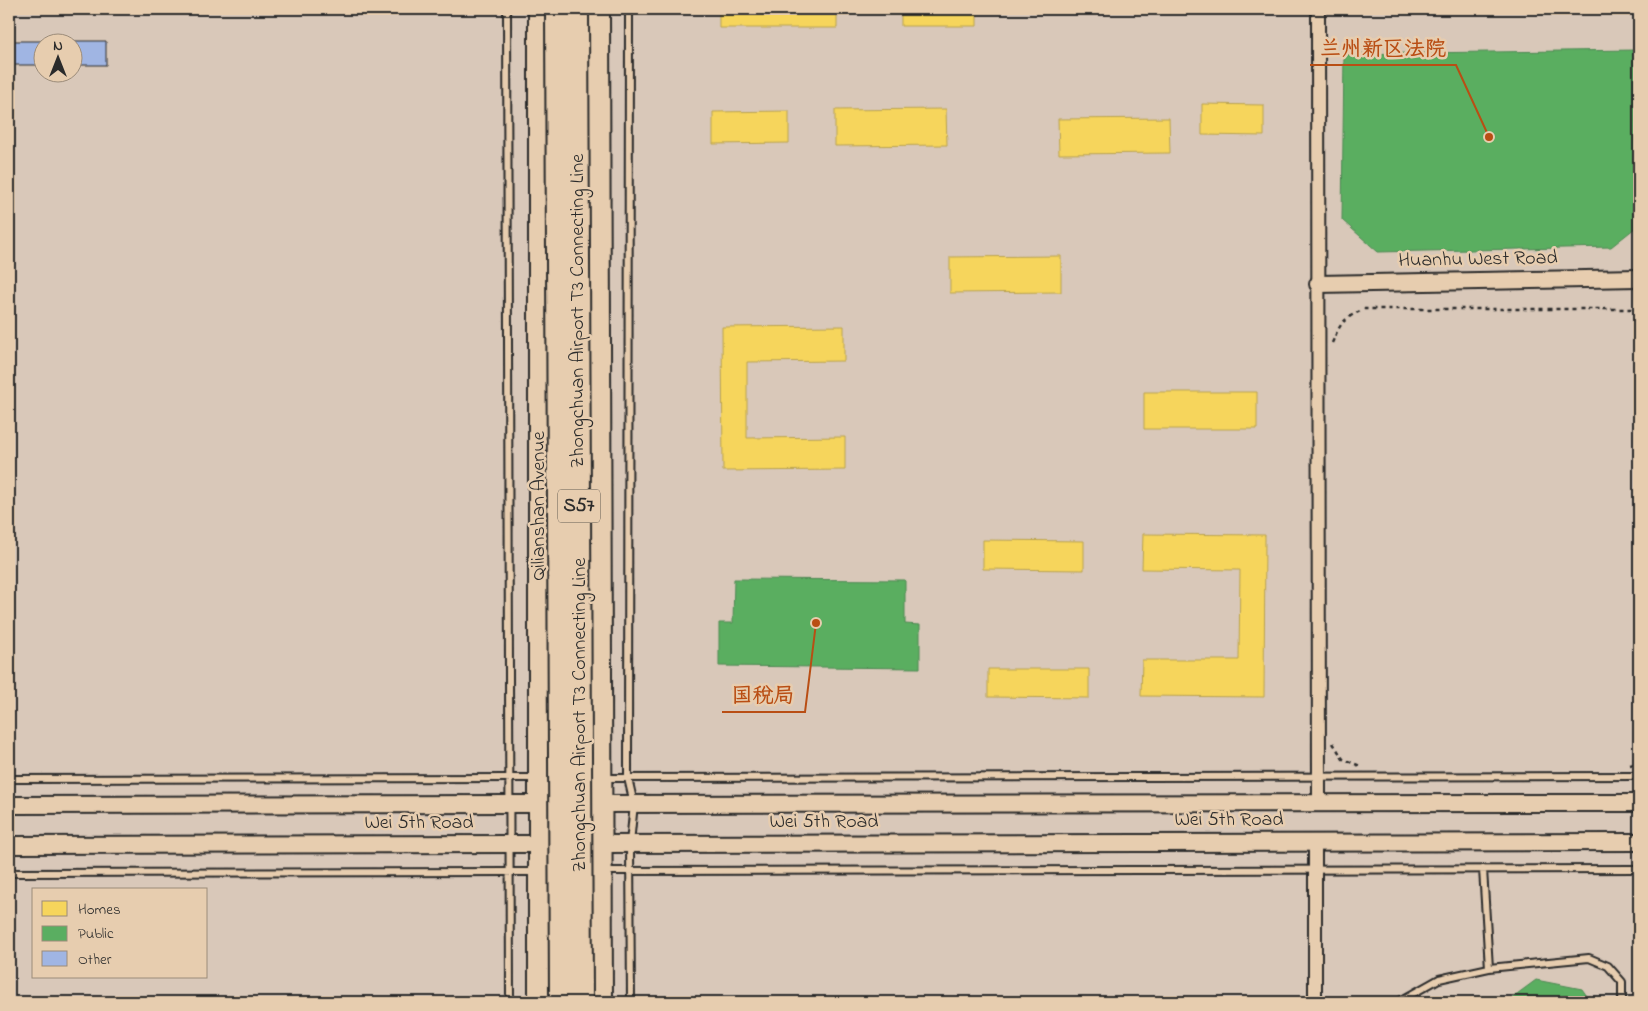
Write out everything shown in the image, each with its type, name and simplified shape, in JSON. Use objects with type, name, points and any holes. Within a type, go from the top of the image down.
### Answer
[{"type":"highway","name":"Zhongchuan Airport T3 Connecting Line","points":[[557,9],[561,1002]]},
{"type":"highway","name":"Zhongchuan Airport T3 Connecting Line","points":[[577,9],[581,1002]]},
{"type":"main road","name":"Qilianshan Avenue","points":[[539,1002],[547,872],[538,844],[538,804],[547,778],[540,9]]},
{"type":"main road","points":[[599,9],[592,778],[601,804],[602,1002]]},
{"type":"street","points":[[1318,9],[1319,803]]},
{"type":"street","name":"Huanhu West Road","points":[[1318,284],[1639,278]]},
{"type":"street","name":"Wei 5th Road","points":[[9,805],[1639,803]]},
{"type":"street","points":[[1314,841],[1315,1002]]},
{"type":"street","name":"Wei 5th Road","points":[[9,846],[1314,841],[1639,842]]},
{"type":"lane","points":[[507,9],[510,1002]]},
{"type":"lane","points":[[629,9],[628,778],[634,804],[630,844],[631,1002]]},
{"type":"lane","points":[[574,778],[1639,776]]},
{"type":"lane","points":[[9,779],[565,778]]},
{"type":"lane","points":[[1483,869],[1489,968]]},
{"type":"lane","points":[[574,871],[1639,869]]},
{"type":"lane","points":[[9,873],[565,871]]},
{"type":"lane","points":[[1398,1002],[1439,979],[1489,968],[1589,958],[1608,966],[1622,982],[1622,1002]]},
{"type":"path","points":[[1332,343],[1339,327],[1348,317],[1364,309],[1639,309]]},
{"type":"path","points":[[1332,735],[1332,743],[1343,759],[1363,768]]},
{"type":"path","points":[[1622,766],[1639,764]]},
{"type":"building: Homes","points":[[719,9],[837,9],[837,28],[719,28]]},
{"type":"building: Homes","points":[[901,9],[977,9],[977,26],[901,26]]},
{"type":"building: Homes","points":[[1202,104],[1264,105],[1264,136],[1202,135]]},
{"type":"building: Homes","points":[[946,109],[947,145],[835,146],[835,110]]},
{"type":"building: Homes","points":[[789,111],[789,143],[713,144],[713,112]]},
{"type":"building: Homes","points":[[1169,118],[1170,153],[1059,154],[1058,119]]},
{"type":"building: Homes","points":[[1061,256],[1061,292],[950,293],[950,257]]},
{"type":"building: Homes","points":[[844,326],[844,361],[747,362],[747,438],[845,437],[845,470],[723,471],[722,327]]},
{"type":"building: Homes","points":[[1144,392],[1257,392],[1257,429],[1144,429]]},
{"type":"building: Homes","points":[[1143,534],[1265,535],[1264,697],[1141,696],[1142,660],[1239,660],[1240,570],[1142,569]]},
{"type":"building: Homes","points":[[983,540],[1084,541],[1084,570],[983,569]]},
{"type":"building: Homes","points":[[988,669],[1089,669],[1089,698],[988,697]]},
{"type":"building: Public","points":[[1636,50],[1635,228],[1611,247],[1378,252],[1342,220],[1344,54]]},
{"type":"building: Public","points":[[734,579],[905,580],[905,624],[920,625],[920,668],[719,666],[719,623],[733,623]]},
{"type":"building: Public","points":[[1536,980],[1582,989],[1591,1002],[1506,1002]]},
{"type":"building: Other","points":[[9,41],[32,41],[32,65],[9,65]]},
{"type":"building: Other","points":[[82,41],[106,41],[106,65],[82,65]]},
{"type":"place","name":"兰州新区法院","points":[[1489,137]]},
{"type":"place","name":"国税局","points":[[816,623]]}]
